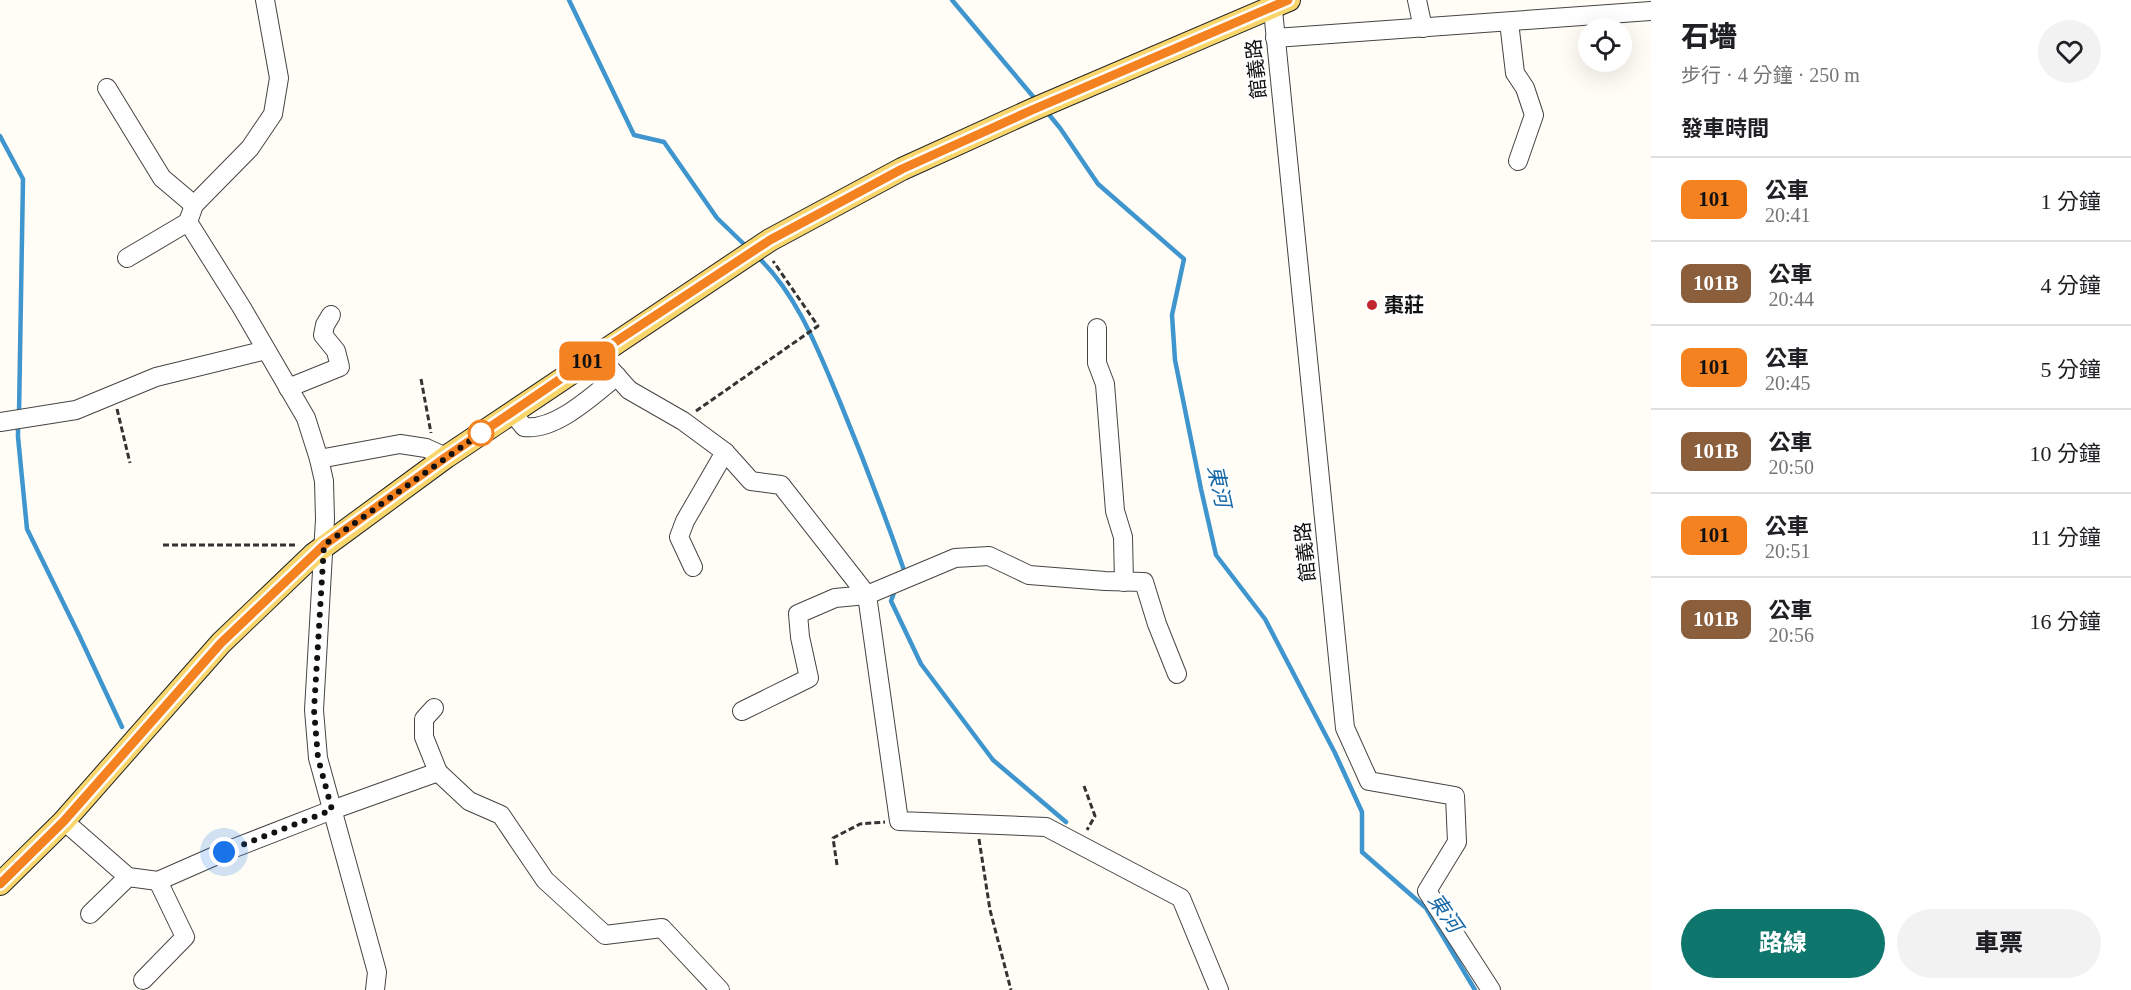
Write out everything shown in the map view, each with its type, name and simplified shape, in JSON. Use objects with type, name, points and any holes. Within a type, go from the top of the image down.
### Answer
[{"type":"main road","points":[[0,884],[64,821],[221,643],[324,545],[446,457],[765,243],[902,169],[1278,2]]},
{"type":"street","points":[[127,258],[191,214],[250,148],[273,114],[279,78],[265,0]]},
{"type":"street","points":[[1417,0],[1423,28]]},
{"type":"street","name":"館義路","points":[[1278,2],[1275,38],[1346,728],[1369,781],[1455,796],[1457,842],[1427,891],[1491,990]]},
{"type":"street","points":[[1275,38],[1651,11]]},
{"type":"street","points":[[1509,22],[1515,73],[1525,88],[1534,115],[1518,161]]},
{"type":"street","points":[[106,88],[162,178],[191,214],[306,418],[319,459],[324,481],[324,545],[314,710],[318,758],[376,972],[375,990]]},
{"type":"street","points":[[288,388],[340,367],[336,351],[323,335],[325,325],[332,315]]},
{"type":"street","points":[[1097,328],[1097,363],[1105,384],[1114,511],[1123,537],[1124,582]]},
{"type":"street","points":[[12,420],[76,410],[156,377],[266,350]]},
{"type":"street","points":[[597,354],[629,390],[683,421],[724,452],[751,481],[781,485],[867,595],[899,821],[1046,827],[1180,898],[1220,990]]},
{"type":"street","points":[[513,412],[524,427],[532,428],[560,419],[617,376]]},
{"type":"street","points":[[319,459],[400,444],[426,448],[446,457]]},
{"type":"street","points":[[693,567],[678,537],[724,452]]},
{"type":"street","points":[[742,711],[809,678],[800,637],[798,614],[835,598],[867,595],[955,558],[989,556],[1029,575],[1144,582],[1157,624],[1177,674]]},
{"type":"street","points":[[434,708],[424,719],[424,736],[438,772],[470,801],[501,815],[545,880],[605,935],[662,928],[720,990]]},
{"type":"street","points":[[64,821],[128,877],[158,881],[224,852],[438,772]]},
{"type":"street","points":[[90,915],[128,877]]},
{"type":"street","points":[[143,980],[185,937],[158,881]]},
{"type":"path","points":[[683,421],[818,326],[774,261],[765,243]]},
{"type":"path","points":[[421,380],[433,443],[446,457]]},
{"type":"path","points":[[115,394],[118,419],[130,463]]},
{"type":"path","points":[[163,545],[324,545]]},
{"type":"path","points":[[1079,845],[1095,816],[1084,786]]},
{"type":"path","points":[[837,865],[833,838],[860,824],[899,821]]},
{"type":"path","points":[[976,825],[990,910],[1011,990]]},
{"type":"waterway","points":[[569,0],[634,135],[664,142],[717,218],[748,248]]},
{"type":"waterway","name":"東河","points":[[952,0],[1036,100]]},
{"type":"waterway","name":"東河","points":[[1046,111],[1098,184],[1184,259],[1172,315],[1175,360],[1216,555],[1265,619],[1335,753],[1362,812],[1362,852],[1426,908],[1475,990]]},
{"type":"waterway","points":[[0,136],[23,179],[19,414]]},
{"type":"waterway","points":[[756,255],[784,288],[815,343],[873,486],[904,570],[902,574]]},
{"type":"waterway","points":[[18,422],[27,529],[122,727]]},
{"type":"waterway","points":[[895,590],[891,601],[921,664],[993,760],[1066,822]]},
{"type":"bus line","name":"101","points":[[0,884],[64,821],[221,643],[324,545],[446,457],[770,240],[902,169],[1032,110],[1288,0]]},
{"type":"place","name":"棗莊","points":[[1372,305]]},
{"type":"route","points":[[224,852],[332,810],[318,758],[314,710],[324,545],[481,433]]}]
